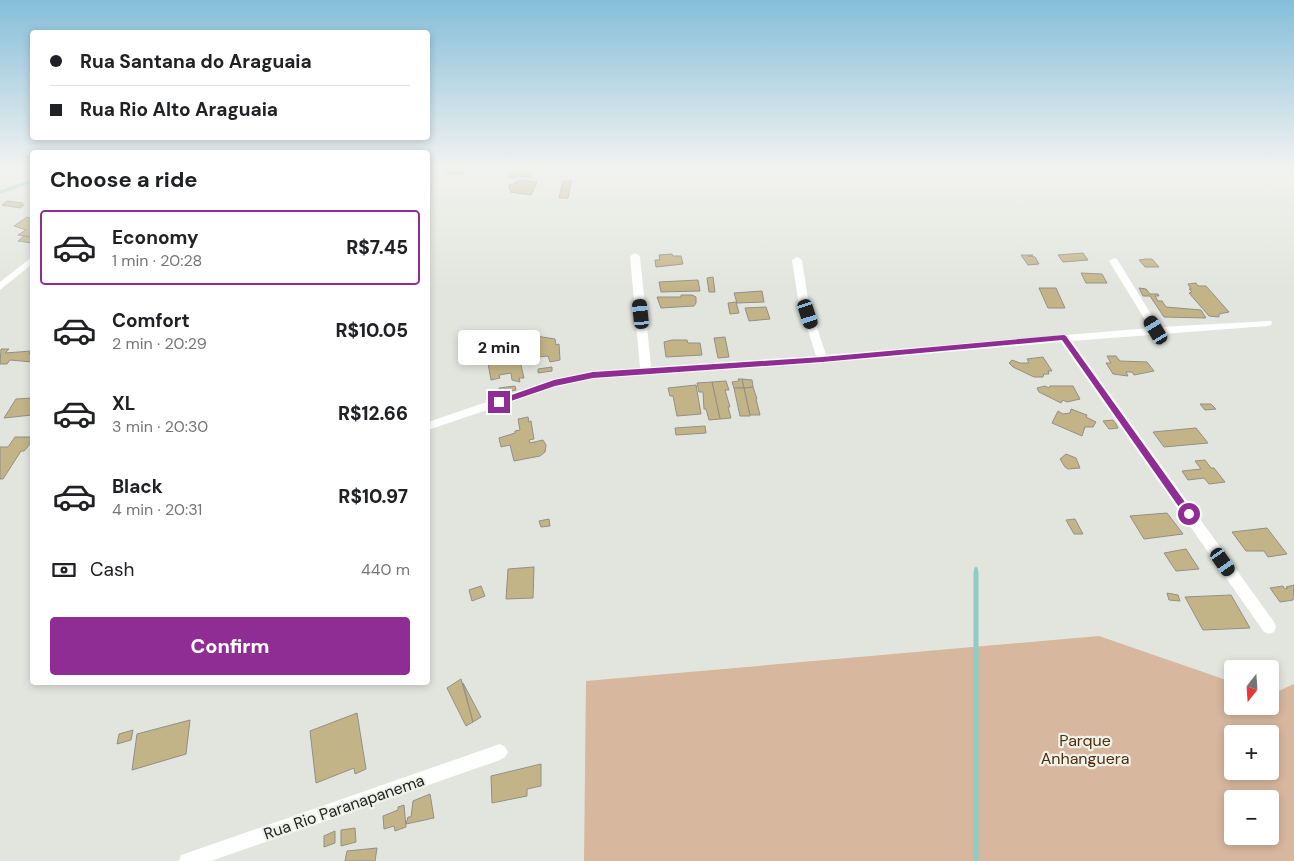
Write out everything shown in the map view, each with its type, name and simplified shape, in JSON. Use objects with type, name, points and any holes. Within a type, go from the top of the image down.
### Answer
[{"type":"street","points":[[635,256],[646,372]]},
{"type":"street","points":[[797,260],[803,299],[822,359]]},
{"type":"street","points":[[1114,261],[1156,330]]},
{"type":"street","points":[[0,287],[30,262]]},
{"type":"street","points":[[430,425],[574,378],[1267,322]]},
{"type":"street","points":[[1064,338],[1268,627]]},
{"type":"street","name":"Rua Rio Paranapanema","points":[[187,861],[500,752]]},
{"type":"green space","name":"Parque Anhanguera","points":[[1099,636],[1224,679],[1224,715],[1279,715],[1279,691],[1294,684],[1294,861],[584,861],[586,681]]},
{"type":"building","points":[[27,217],[30,218],[30,237],[18,235],[26,230],[14,226]]},
{"type":"building","points":[[24,236],[30,237],[30,243],[18,241]]},
{"type":"building","points":[[1083,253],[1088,260],[1063,262],[1058,255]]},
{"type":"building","points":[[672,254],[673,256],[681,256],[683,264],[656,267],[655,260],[660,260],[659,255]]},
{"type":"building","points":[[1021,255],[1033,255],[1028,256],[1035,257],[1039,264],[1028,265]]},
{"type":"building","points":[[1152,259],[1159,267],[1145,267],[1139,260]]},
{"type":"building","points":[[1081,273],[1102,274],[1107,283],[1086,283]]},
{"type":"building","points":[[713,277],[715,292],[709,292],[707,278]]},
{"type":"building","points":[[698,280],[700,291],[661,292],[659,282]]},
{"type":"building","points":[[1196,283],[1198,286],[1206,286],[1229,312],[1219,314],[1219,317],[1209,316],[1189,293],[1192,292],[1188,284]]},
{"type":"building","points":[[1039,288],[1056,288],[1065,308],[1048,308]]},
{"type":"building","points":[[1139,288],[1146,289],[1150,294],[1158,294],[1159,296],[1155,296],[1158,301],[1162,301],[1166,307],[1201,310],[1206,318],[1164,317],[1150,296],[1143,296]]},
{"type":"building","points":[[762,291],[764,302],[737,303],[734,293]]},
{"type":"building","points":[[681,295],[696,297],[694,306],[661,308],[657,297],[681,297]]},
{"type":"building","points":[[736,302],[739,313],[730,314],[728,303]]},
{"type":"building","points":[[766,307],[770,319],[749,321],[745,308]]},
{"type":"building","points":[[536,336],[555,339],[556,345],[559,344],[560,360],[550,362],[548,356],[537,357],[537,360],[527,361],[524,339]]},
{"type":"building","points":[[725,337],[729,357],[718,358],[714,338]]},
{"type":"building","points":[[687,340],[688,343],[700,343],[702,355],[666,357],[664,342]]},
{"type":"building","points":[[504,343],[510,357],[516,355],[518,361],[520,361],[524,378],[519,378],[520,382],[512,380],[511,373],[499,375],[500,378],[491,380],[485,346]]},
{"type":"building","points":[[1,349],[9,349],[5,353],[30,351],[30,362],[10,360],[7,364],[0,364]]},
{"type":"building","points":[[1107,356],[1116,356],[1120,361],[1147,362],[1154,371],[1134,375],[1132,372],[1126,372],[1128,376],[1113,374],[1106,363],[1111,363]]},
{"type":"building","points":[[1043,357],[1052,371],[1048,371],[1049,374],[1044,374],[1043,377],[1034,377],[1013,367],[1009,363],[1012,360],[1020,363],[1029,363],[1027,359]]},
{"type":"building","points":[[552,367],[552,371],[538,373],[538,369]]},
{"type":"building","points":[[738,379],[742,379],[744,388],[734,388],[732,382],[739,381]]},
{"type":"building","points":[[742,379],[752,380],[753,387],[744,388]]},
{"type":"building","points":[[726,381],[729,390],[725,390],[731,418],[720,419],[712,382]]},
{"type":"building","points":[[712,382],[720,419],[709,420],[706,409],[704,409],[703,392],[699,392],[697,383]]},
{"type":"building","points":[[696,385],[701,414],[677,416],[673,396],[670,396],[668,388]]},
{"type":"building","points":[[515,386],[516,390],[500,393],[499,388]]},
{"type":"building","points":[[1045,386],[1049,388],[1050,386],[1073,386],[1080,399],[1067,402],[1063,400],[1061,403],[1039,392],[1037,388]]},
{"type":"building","points":[[753,387],[760,415],[750,415],[744,388]]},
{"type":"building","points":[[734,388],[744,388],[750,416],[740,416]]},
{"type":"building","points":[[30,398],[30,415],[4,418],[16,399]]},
{"type":"building","points":[[1200,404],[1211,404],[1216,409],[1205,410]]},
{"type":"building","points":[[1071,409],[1087,415],[1086,417],[1096,422],[1093,427],[1085,427],[1082,436],[1052,423],[1058,411],[1063,414],[1070,413]]},
{"type":"building","points":[[528,417],[529,422],[531,421],[534,439],[529,440],[530,443],[543,440],[546,445],[545,452],[540,456],[514,461],[510,445],[501,447],[499,438],[520,430],[518,419]]},
{"type":"building","points":[[1113,420],[1118,428],[1109,429],[1103,421]]},
{"type":"building","points":[[705,426],[706,433],[676,435],[675,428]]},
{"type":"building","points":[[1196,428],[1208,443],[1164,447],[1153,432]]},
{"type":"building","points":[[15,437],[30,437],[30,444],[24,451],[21,451],[3,479],[0,479],[0,447],[8,447]]},
{"type":"building","points":[[1066,454],[1076,458],[1080,468],[1068,469],[1065,467],[1060,459]]},
{"type":"building","points":[[1205,460],[1225,482],[1209,484],[1204,478],[1188,480],[1182,471],[1201,469],[1195,461]]},
{"type":"building","points":[[1167,513],[1183,534],[1144,539],[1130,516]]},
{"type":"building","points":[[549,519],[550,526],[541,527],[539,521]]},
{"type":"building","points":[[1075,519],[1083,534],[1074,534],[1066,520]]},
{"type":"building","points":[[1267,528],[1287,554],[1268,557],[1264,551],[1246,551],[1232,532]]},
{"type":"building","points":[[1186,549],[1199,569],[1176,571],[1164,553]]},
{"type":"building","points":[[534,567],[533,598],[506,599],[508,569]]},
{"type":"building","points":[[1294,585],[1293,600],[1280,602],[1270,588],[1283,586],[1285,589]]},
{"type":"building","points":[[481,586],[485,596],[472,601],[469,590]]},
{"type":"building","points":[[1167,593],[1178,595],[1180,601],[1169,600]]},
{"type":"building","points":[[1231,595],[1250,628],[1203,630],[1185,597]]},
{"type":"building","points":[[461,679],[473,722],[466,726],[447,688]]},
{"type":"building","points":[[463,683],[481,717],[473,722]]},
{"type":"building","points":[[357,713],[366,769],[355,774],[354,768],[316,783],[310,731]]},
{"type":"building","points":[[190,720],[186,754],[132,770],[137,734]]},
{"type":"building","points":[[133,730],[131,740],[117,744],[119,734]]},
{"type":"building","points":[[541,764],[541,786],[527,789],[527,796],[492,803],[491,776]]},
{"type":"building","points":[[430,794],[434,818],[406,824],[408,817],[411,817],[413,801]]},
{"type":"building","points":[[404,805],[406,827],[395,831],[394,826],[384,829],[383,816],[398,810],[398,807]]},
{"type":"building","points":[[355,828],[356,842],[341,846],[341,830]]},
{"type":"building","points":[[335,831],[335,843],[324,847],[324,836]]},
{"type":"building","points":[[377,848],[375,861],[345,861],[347,851]]},
{"type":"waterway","points":[[976,569],[976,861]]},
{"type":"route","points":[[499,402],[554,383],[593,375],[822,359],[1064,338],[1189,514]]}]
